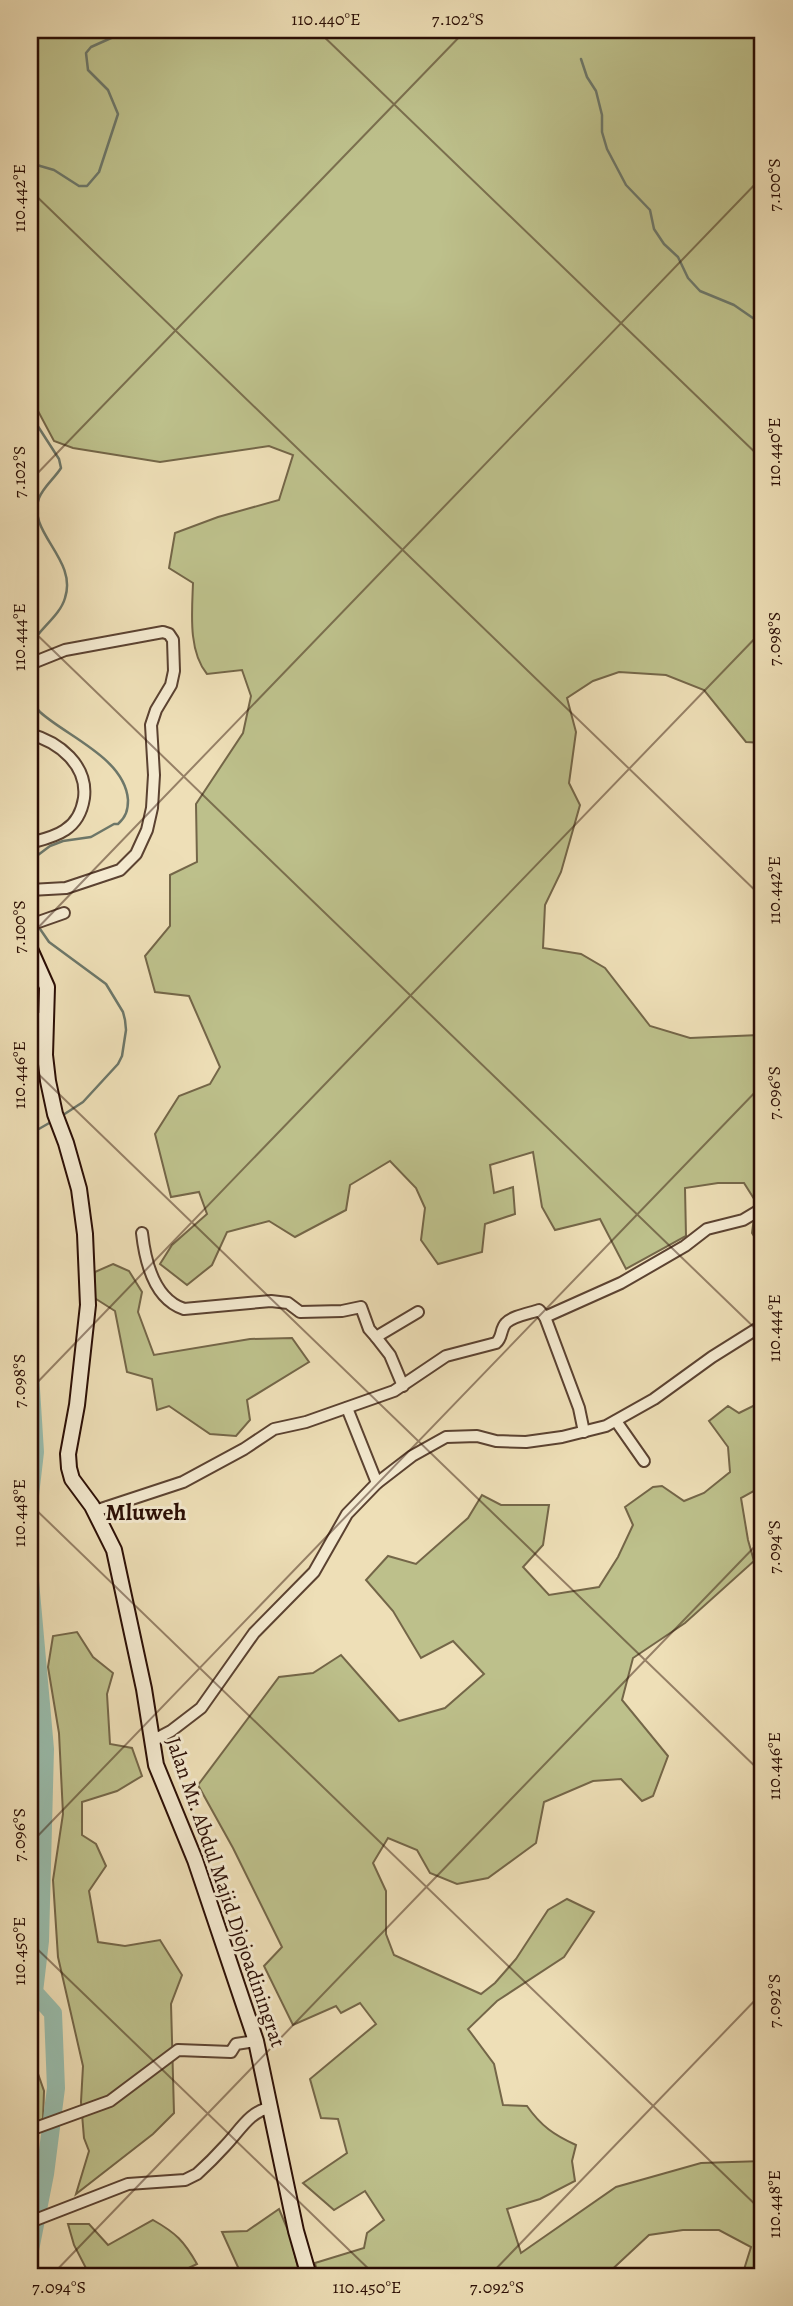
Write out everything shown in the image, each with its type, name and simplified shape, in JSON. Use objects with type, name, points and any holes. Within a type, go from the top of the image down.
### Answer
[{"type":"street","points":[[30,664],[65,650],[163,632],[169,634],[173,640],[174,671],[171,685],[156,710],[151,725],[154,775],[152,807],[147,830],[136,854],[120,870],[66,888],[30,890]]},
{"type":"street","points":[[30,734],[52,743],[72,759],[79,768],[85,794],[81,812],[72,824],[58,834],[30,843]]},
{"type":"street","points":[[35,923],[64,913]]},
{"type":"street","name":"Jalan Mr. Abdul Majid Djojoadiningrat","points":[[30,948],[47,987],[45,1055],[58,1121],[79,1189],[85,1234],[88,1305],[69,1468],[72,1479],[95,1511],[114,1550],[159,1772],[195,1860],[256,2041],[296,2231],[309,2276]]},
{"type":"street","points":[[30,1022],[46,1016]]},
{"type":"street","points":[[545,1317],[621,1283],[685,1246],[707,1229],[743,1220],[763,1208]]},
{"type":"street","points":[[142,1233],[147,1266],[155,1281],[176,1306],[184,1309],[284,1301],[300,1312],[341,1311],[361,1307],[369,1329],[390,1355],[403,1386]]},
{"type":"street","points":[[95,1511],[183,1482],[244,1449],[274,1429],[306,1422],[403,1386],[440,1359],[496,1343],[501,1339],[504,1326],[509,1320],[540,1310],[579,1408],[584,1432]]},
{"type":"street","points":[[376,1337],[418,1312]]},
{"type":"street","points":[[151,1734],[172,1731],[201,1708],[254,1633],[314,1572],[347,1514],[377,1483],[412,1456],[446,1437],[477,1436],[510,1442],[542,1440],[584,1432],[616,1421],[654,1399],[712,1357],[763,1325]]},
{"type":"street","points":[[347,1408],[377,1483]]},
{"type":"street","points":[[616,1421],[643,1461]]},
{"type":"street","points":[[32,2130],[110,2101],[178,2050],[230,2052],[236,2045],[256,2041]]},
{"type":"street","points":[[30,2222],[128,2184],[186,2180],[197,2174],[249,2118],[264,2108],[271,2108]]},
{"type":"green space","points":[[30,30],[763,30],[763,743],[746,742],[704,690],[666,675],[619,672],[593,681],[567,698],[576,732],[569,783],[580,805],[561,872],[545,905],[543,948],[581,954],[605,968],[650,1026],[690,1038],[759,1035],[763,1028],[763,1250],[752,1233],[756,1202],[744,1183],[718,1183],[685,1188],[686,1236],[626,1269],[600,1219],[555,1230],[542,1207],[533,1152],[490,1165],[494,1193],[513,1187],[515,1214],[485,1224],[482,1252],[438,1264],[421,1240],[425,1208],[416,1188],[390,1161],[350,1185],[346,1210],[295,1237],[269,1221],[227,1232],[212,1265],[187,1285],[160,1264],[172,1245],[207,1214],[199,1192],[171,1197],[155,1134],[179,1096],[210,1084],[220,1067],[189,996],[155,992],[145,956],[170,926],[170,875],[197,862],[196,804],[243,733],[251,696],[242,670],[207,674],[201,665],[192,631],[193,583],[169,568],[175,533],[218,517],[279,500],[293,455],[269,446],[160,462],[73,448],[54,441],[30,396]]},
{"type":"green space","points":[[113,1264],[129,1271],[142,1292],[138,1312],[154,1355],[250,1339],[292,1338],[309,1362],[247,1400],[250,1420],[236,1436],[210,1434],[169,1406],[157,1410],[152,1379],[127,1372],[115,1311],[93,1297],[95,1272]]},
{"type":"green space","points":[[763,1401],[763,1486],[741,1498],[754,1561],[685,1623],[633,1658],[622,1700],[668,1756],[653,1796],[642,1801],[621,1779],[593,1781],[544,1802],[536,1843],[488,1878],[457,1884],[430,1873],[417,1850],[388,1838],[373,1863],[386,1891],[386,1934],[394,1955],[481,1994],[495,1983],[516,1959],[548,1910],[567,1899],[594,1912],[564,1957],[497,2001],[468,2029],[494,2064],[503,2105],[527,2106],[548,2129],[576,2145],[572,2161],[575,2181],[540,2199],[507,2209],[521,2253],[616,2187],[701,2163],[763,2161],[763,2276],[742,2276],[751,2247],[719,2230],[683,2230],[649,2235],[605,2276],[318,2276],[315,2263],[364,2248],[367,2233],[384,2220],[365,2191],[334,2210],[303,2183],[347,2153],[338,2119],[321,2118],[310,2079],[376,2024],[360,2003],[341,2013],[336,2006],[293,2025],[264,1966],[282,1947],[198,1785],[279,1677],[313,1673],[341,1655],[399,1721],[445,1708],[484,1674],[453,1641],[421,1658],[393,1611],[366,1580],[388,1556],[416,1564],[468,1518],[482,1495],[501,1505],[549,1505],[543,1545],[523,1567],[549,1595],[599,1587],[618,1557],[633,1525],[625,1507],[653,1487],[662,1486],[684,1501],[704,1493],[730,1472],[728,1447],[709,1421],[728,1406],[739,1413]]},
{"type":"green space","points":[[77,1632],[93,1657],[113,1673],[107,1694],[110,1744],[132,1748],[142,1776],[117,1791],[82,1802],[82,1835],[96,1844],[106,1866],[89,1891],[98,1942],[125,1946],[160,1940],[182,1975],[171,2004],[174,2113],[153,2134],[76,2194],[89,2151],[84,2138],[81,2102],[83,2066],[58,1957],[53,1880],[63,1814],[59,1733],[48,1667],[53,1636]]},
{"type":"green space","points":[[30,2051],[44,2091],[43,2119],[30,2124]]},
{"type":"green space","points":[[279,2209],[290,2235],[300,2276],[242,2276],[222,2232],[247,2231]]},
{"type":"green space","points":[[153,2220],[179,2238],[197,2264],[172,2276],[90,2276],[74,2245],[68,2224],[89,2224],[108,2245]]},
{"type":"waterway","points":[[30,163],[54,170],[79,186],[87,186],[99,172],[118,114],[108,90],[88,70],[86,53],[91,47],[129,30]]},
{"type":"waterway","points":[[581,59],[587,77],[596,91],[607,149],[626,185],[650,210],[654,229],[664,244],[678,257],[688,278],[700,291],[734,305],[763,325]]},
{"type":"waterway","points":[[30,414],[59,459],[61,468],[41,494],[37,510],[39,522],[65,571],[67,584],[62,605],[30,646]]},
{"type":"waterway","points":[[30,692],[40,712],[93,749],[117,772],[128,800],[126,813],[118,824],[91,837],[50,846],[30,861]]},
{"type":"waterway","points":[[38,926],[49,942],[106,984],[125,1020],[122,1056],[118,1064],[83,1102],[60,1117]]},
{"type":"waterway","points":[[30,1134],[51,1122]]},
{"type":"waterway","points":[[30,1373],[35,1452],[30,1495]]},
{"type":"waterway","points":[[30,1581],[45,1749],[40,1941],[34,1992],[53,2013],[56,2088],[45,2174],[30,2250]]},
{"type":"waterway","points":[[30,1639],[35,1639]]},
{"type":"waterway","points":[[30,1991],[34,1992]]},
{"type":"district","name":"Mluweh","points":[[146,1512]]}]
